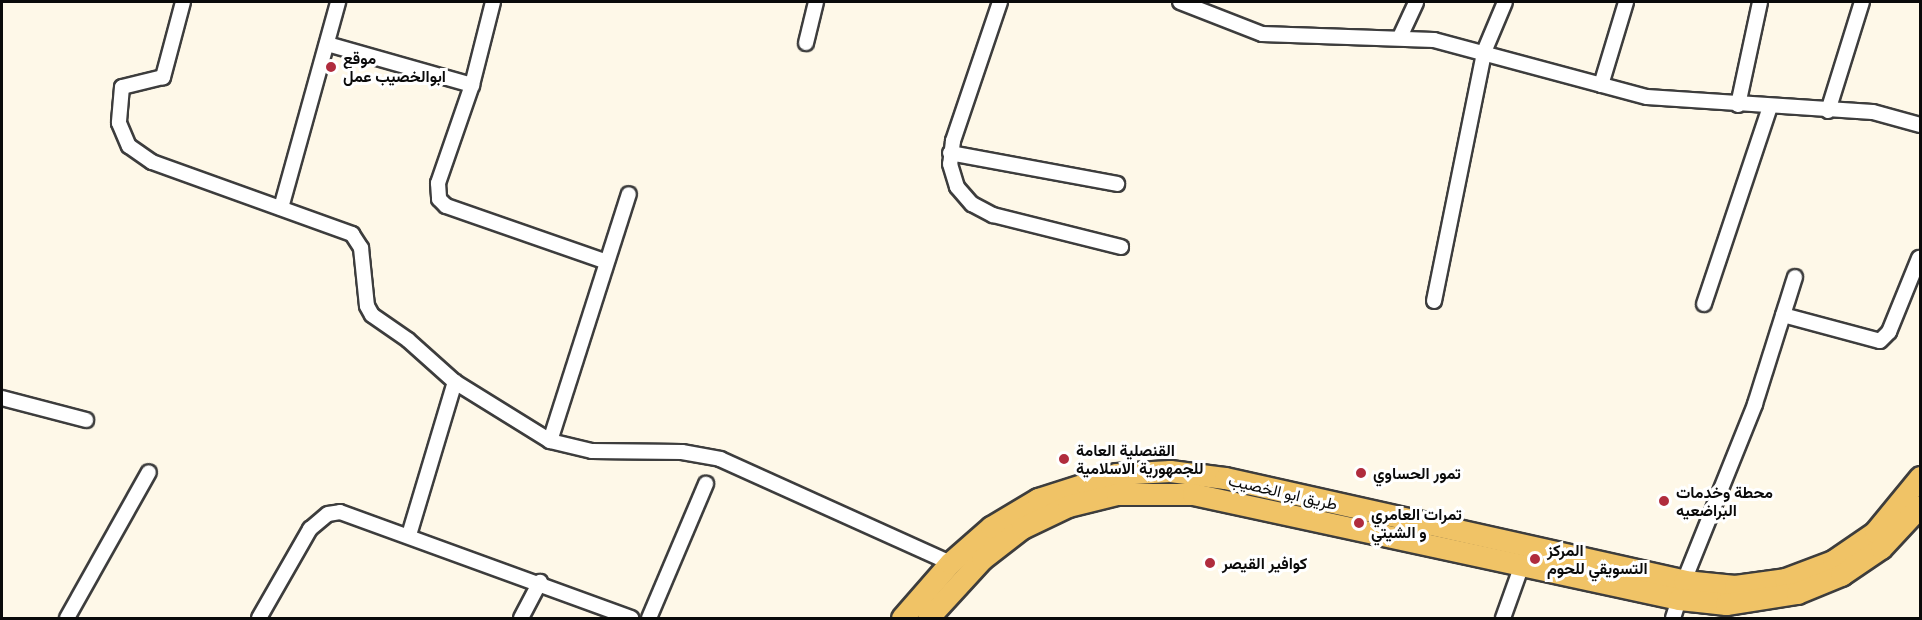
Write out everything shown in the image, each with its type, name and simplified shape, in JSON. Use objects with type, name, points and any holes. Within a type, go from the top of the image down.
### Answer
[{"type":"main road","name":"طريق ابو الخصيب","points":[[902,618],[950,563],[991,527],[1054,492],[1116,474],[1170,471],[1225,478],[1678,600],[1809,572],[1875,532],[1920,477]]},
{"type":"main road","name":"طريق ابو الخصيب","points":[[928,618],[982,558],[1023,528],[1068,506],[1142,491],[1193,494],[1522,564],[1678,600],[1750,603],[1820,585],[1881,548],[1920,506]]},
{"type":"street","points":[[183,2],[163,77],[122,87],[119,123],[129,146],[152,162],[352,234],[361,248],[367,306],[372,315],[408,340],[455,382],[550,441],[592,451],[703,454],[950,563]]},
{"type":"street","points":[[282,208],[339,2]]},
{"type":"street","points":[[493,2],[472,84],[438,183],[439,199],[446,206],[607,261]]},
{"type":"street","points":[[806,43],[816,2]]},
{"type":"street","points":[[1000,2],[950,153],[957,187],[982,211],[1121,247]]},
{"type":"street","points":[[1180,2],[1211,8],[1262,34],[1400,37],[1434,40],[1647,97],[1828,111],[1873,112],[1920,125]]},
{"type":"street","points":[[1400,37],[1416,2]]},
{"type":"street","points":[[1434,301],[1484,52],[1505,2]]},
{"type":"street","points":[[1601,86],[1626,2]]},
{"type":"street","points":[[1738,105],[1760,2]]},
{"type":"street","points":[[1828,111],[1862,2]]},
{"type":"street","points":[[327,44],[472,84]]},
{"type":"street","points":[[1704,304],[1770,107]]},
{"type":"street","points":[[950,153],[1117,184]]},
{"type":"street","points":[[550,441],[629,194]]},
{"type":"street","points":[[1783,315],[1880,341],[1889,332],[1919,258]]},
{"type":"street","points":[[1678,600],[1755,404],[1795,277]]},
{"type":"street","points":[[409,535],[455,382]]},
{"type":"street","points":[[2,398],[86,420]]},
{"type":"street","points":[[67,618],[149,472]]},
{"type":"street","points":[[649,618],[706,484]]},
{"type":"street","points":[[259,618],[310,529],[328,514],[352,514],[540,582],[631,618]]},
{"type":"street","points":[[1503,618],[1522,564]]},
{"type":"street","points":[[521,618],[540,582]]},
{"type":"place","name":"موقع ابوالخصيب عمل","points":[[331,67]]},
{"type":"place","name":"القنصلية العامة للجمهورية الاسلامية","points":[[1064,459]]},
{"type":"place","name":"تمور الحساوي","points":[[1361,473]]},
{"type":"place","name":"محطة وخدمات البراضعيه","points":[[1664,501]]},
{"type":"place","name":"تمرات العامري و الشيتي","points":[[1359,523]]},
{"type":"place","name":"المركز التسويقي للحوم","points":[[1535,559]]},
{"type":"place","name":"كوافير القيصر","points":[[1210,563]]}]
